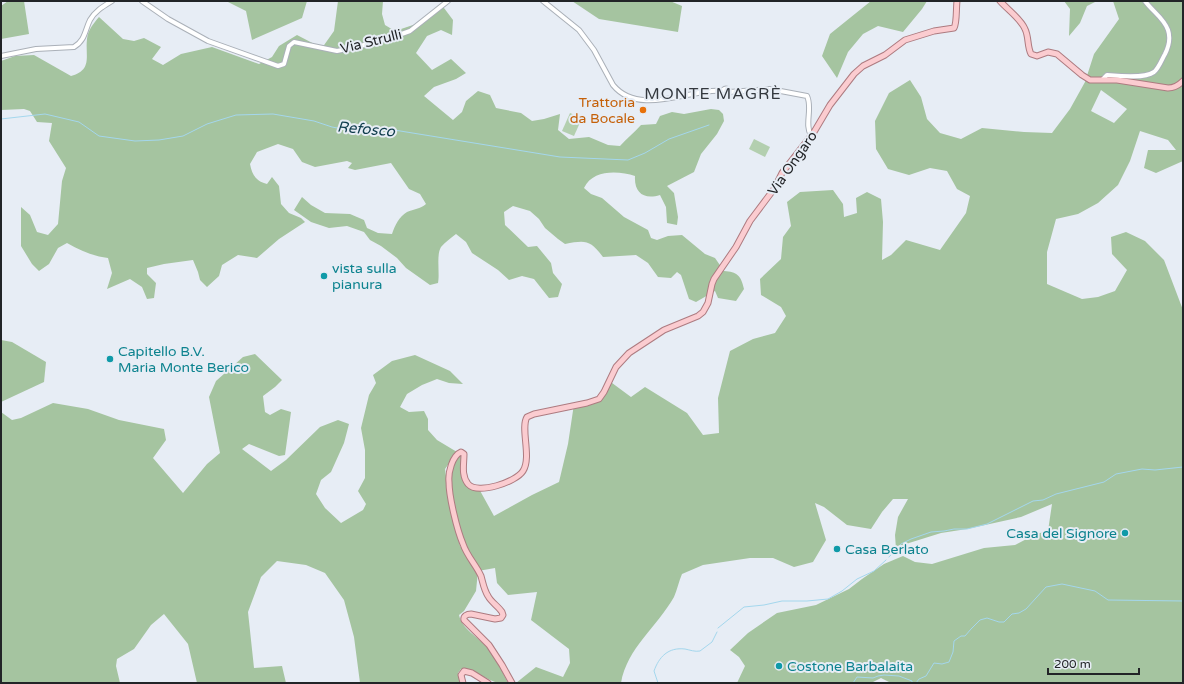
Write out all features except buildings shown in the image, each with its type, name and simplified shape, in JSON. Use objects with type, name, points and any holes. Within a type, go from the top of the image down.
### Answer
[{"type":"main road","name":"Via Ongaro","points":[[512,683],[489,645],[464,620],[464,616],[467,614],[495,619],[501,618],[503,615],[486,594],[481,576],[461,540],[448,481],[452,462],[461,452],[464,454],[463,473],[471,486],[491,487],[506,483],[519,476],[526,466],[525,421],[527,416],[588,403],[599,399],[604,392],[613,372],[629,353],[664,330],[698,316],[703,312],[708,303],[714,279],[736,247],[747,225],[774,189],[782,173],[811,135],[848,80],[863,66],[882,58],[905,40],[934,31],[954,28],[956,24],[955,12],[957,1]]},
{"type":"main road","points":[[1000,1],[1025,28],[1029,50],[1032,55],[1037,56],[1048,52],[1057,54],[1087,79],[1117,80],[1173,88],[1183,81]]},
{"type":"main road","points":[[463,683],[461,675],[464,671],[472,673],[488,683]]},
{"type":"street","points":[[1,56],[36,50],[74,47],[80,44],[90,19],[97,11],[112,1]]},
{"type":"street","name":"Via Strulli","points":[[142,1],[208,41],[278,66],[284,64],[287,58],[289,46],[294,42],[337,51],[357,47],[410,31],[448,1]]},
{"type":"street","points":[[543,1],[579,30],[588,41],[613,85],[621,93],[631,98],[662,100],[693,93],[718,90],[723,91],[725,95],[728,95],[729,92],[770,89],[807,96],[810,107],[808,131],[811,135]]},
{"type":"street","points":[[1102,80],[1107,76],[1136,76],[1152,73],[1156,70],[1167,51],[1170,38],[1168,29],[1164,22],[1145,1]]},
{"type":"green space","points":[[8,1],[24,1],[29,34],[1,39],[1,6]]},
{"type":"green space","points":[[226,1],[307,1],[302,18],[252,40],[246,11]]},
{"type":"green space","points":[[338,1],[383,1],[382,14],[385,25],[395,31],[416,24],[441,4],[453,20],[452,35],[441,30],[427,36],[416,53],[432,70],[451,59],[466,73],[456,79],[434,87],[424,96],[453,120],[462,112],[466,101],[478,91],[490,95],[496,108],[521,113],[532,121],[560,114],[558,130],[569,139],[589,137],[608,145],[620,146],[641,125],[656,124],[660,116],[672,112],[684,114],[711,109],[719,110],[723,114],[724,121],[717,134],[701,154],[694,172],[667,186],[674,193],[678,217],[677,225],[667,223],[666,207],[660,195],[649,197],[638,191],[635,176],[622,173],[607,173],[594,177],[584,188],[591,194],[602,198],[624,217],[648,230],[651,238],[657,240],[668,236],[682,235],[705,254],[715,258],[724,271],[732,272],[738,275],[744,289],[736,301],[718,298],[715,291],[696,302],[689,299],[681,275],[677,272],[671,278],[658,277],[648,263],[636,255],[603,257],[591,244],[578,242],[565,244],[545,228],[539,219],[530,211],[513,206],[504,212],[505,225],[528,247],[537,246],[551,263],[553,273],[562,284],[558,297],[549,298],[534,279],[522,276],[509,280],[498,270],[472,253],[466,242],[456,234],[441,247],[439,255],[438,283],[430,285],[406,268],[397,258],[381,246],[370,240],[364,232],[347,226],[329,228],[311,222],[294,210],[302,197],[311,205],[325,213],[350,214],[364,220],[367,228],[378,233],[392,234],[394,227],[404,214],[426,204],[420,194],[409,189],[391,163],[355,170],[348,168],[352,163],[347,161],[315,167],[302,162],[293,149],[278,144],[257,152],[250,164],[252,171],[255,177],[263,183],[267,184],[272,177],[279,186],[281,204],[289,213],[301,218],[305,222],[279,239],[257,258],[238,255],[222,265],[219,276],[207,287],[200,280],[193,260],[147,268],[147,274],[156,283],[154,298],[147,299],[142,287],[130,279],[107,289],[112,273],[108,258],[87,253],[67,243],[58,248],[49,264],[39,271],[32,264],[21,246],[21,207],[30,215],[37,232],[48,235],[58,224],[62,181],[66,168],[49,141],[52,123],[37,122],[30,111],[24,109],[1,110],[1,61],[15,56],[34,55],[71,76],[78,73],[85,66],[86,62],[88,33],[99,17],[123,39],[134,41],[144,38],[161,47],[152,59],[163,65],[181,54],[212,47],[259,64],[272,57],[279,46],[297,35],[322,48],[334,31]]},
{"type":"green space","points":[[572,1],[670,1],[682,6],[678,32],[599,19]]},
{"type":"green space","points":[[871,1],[927,1],[903,32],[878,26],[863,34],[848,52],[837,78],[822,56],[830,34]]},
{"type":"green space","points":[[1064,1],[1097,1],[1087,6],[1080,23],[1069,36],[1070,9]]},
{"type":"green space","points":[[1113,1],[1183,1],[1183,161],[1156,173],[1144,168],[1148,150],[1176,150],[1168,140],[1140,131],[1130,161],[1118,185],[1098,203],[1078,214],[1056,219],[1047,252],[1047,284],[1082,299],[1098,297],[1115,291],[1127,270],[1112,254],[1111,237],[1126,232],[1145,241],[1164,260],[1183,310],[1183,683],[891,683],[881,678],[871,683],[737,683],[745,666],[739,657],[730,650],[748,633],[777,613],[816,605],[849,589],[884,564],[903,556],[915,562],[932,564],[984,548],[1015,545],[1036,534],[1048,531],[1052,504],[1021,517],[941,533],[909,543],[896,549],[895,535],[898,517],[908,499],[893,499],[871,529],[847,525],[824,507],[815,503],[826,540],[813,562],[794,567],[773,558],[750,558],[703,565],[682,574],[674,597],[629,659],[624,670],[621,683],[516,683],[536,667],[563,677],[570,663],[569,649],[531,620],[537,592],[508,595],[497,583],[495,568],[478,571],[476,591],[464,611],[459,615],[463,625],[491,652],[508,683],[496,683],[475,672],[461,669],[458,673],[460,683],[360,683],[354,637],[344,600],[325,573],[306,565],[277,561],[261,577],[248,612],[254,668],[282,666],[286,683],[197,683],[188,644],[164,614],[151,625],[134,649],[117,659],[116,666],[120,683],[1,683],[1,412],[12,420],[21,418],[53,403],[88,409],[119,420],[164,429],[166,440],[153,458],[183,493],[207,464],[220,453],[209,397],[216,381],[243,357],[255,354],[282,380],[263,396],[265,412],[270,415],[281,409],[291,412],[285,455],[279,456],[249,444],[242,449],[271,471],[286,460],[320,427],[338,420],[349,424],[344,443],[331,472],[321,480],[316,494],[325,508],[341,523],[363,510],[366,504],[358,491],[365,478],[365,450],[361,428],[369,395],[376,383],[373,375],[392,361],[415,355],[450,371],[463,384],[449,383],[437,379],[422,385],[407,394],[400,407],[409,412],[424,411],[428,419],[428,430],[437,440],[457,452],[445,469],[451,510],[460,546],[474,565],[458,525],[449,481],[453,462],[458,455],[461,454],[466,481],[478,487],[494,516],[559,482],[568,444],[574,404],[587,402],[598,396],[608,380],[631,397],[645,387],[687,413],[703,435],[719,433],[718,398],[730,351],[753,339],[775,333],[786,316],[781,307],[761,295],[760,279],[781,259],[783,237],[791,226],[787,202],[800,192],[833,190],[843,204],[844,217],[857,213],[856,198],[867,192],[881,199],[883,222],[882,260],[891,255],[906,240],[940,250],[966,213],[970,196],[957,189],[947,171],[930,168],[909,175],[888,169],[876,149],[875,121],[889,93],[910,80],[921,97],[927,119],[940,133],[961,139],[982,128],[1052,133],[1070,109],[1085,82],[1094,54],[1119,19]],"holes":[[[1101,90],[1127,109],[1114,123],[1091,111]]]},
{"type":"green space","points":[[570,113],[582,118],[574,136],[562,131]]},
{"type":"green space","points":[[754,139],[770,147],[765,157],[749,149]]},
{"type":"green space","points":[[1,340],[12,342],[46,362],[44,382],[1,402]]},
{"type":"waterway","name":"Refosco","points":[[1,119],[45,114],[79,122],[99,136],[135,141],[159,140],[183,136],[207,124],[236,115],[273,114],[314,121],[348,130],[388,129],[560,157],[628,160],[645,153],[669,139],[709,125]]},
{"type":"waterway","points":[[889,557],[901,544],[911,539],[931,532],[967,529],[987,524],[1033,501],[1043,500],[1056,494],[1104,482],[1116,474],[1142,469],[1155,470],[1183,467]]},
{"type":"waterway","points":[[718,628],[744,607],[782,601],[828,599],[842,591],[857,579],[874,571],[886,560]]},
{"type":"waterway","points":[[916,683],[919,679],[926,676],[934,663],[942,664],[949,662],[953,652],[954,641],[961,636],[965,636],[980,620],[987,618],[1004,622],[1012,614],[1019,613],[1026,609],[1046,587],[1062,584],[1095,591],[1108,600],[1183,601]]},
{"type":"waterway","points":[[658,683],[654,671],[659,661],[665,654],[669,651],[679,649],[700,651],[712,642],[717,632]]},
{"type":"waterway","points":[[853,683],[857,677],[873,678],[884,675],[899,676],[912,681],[912,683]]},
{"type":"place","name":"Trattoria da Bocale","points":[[643,110]]},
{"type":"place","name":"vista sulla pianura","points":[[324,276]]},
{"type":"place","name":"Capitello B.V. Maria Monte Berico","points":[[110,359]]},
{"type":"place","name":"Casa del Signore","points":[[1125,533]]},
{"type":"place","name":"Casa Berlato","points":[[837,549]]},
{"type":"place","name":"Costone Barbalaita","points":[[779,666]]},
{"type":"district","name":"MONTE MAGRÈ","points":[[713,93]]}]
